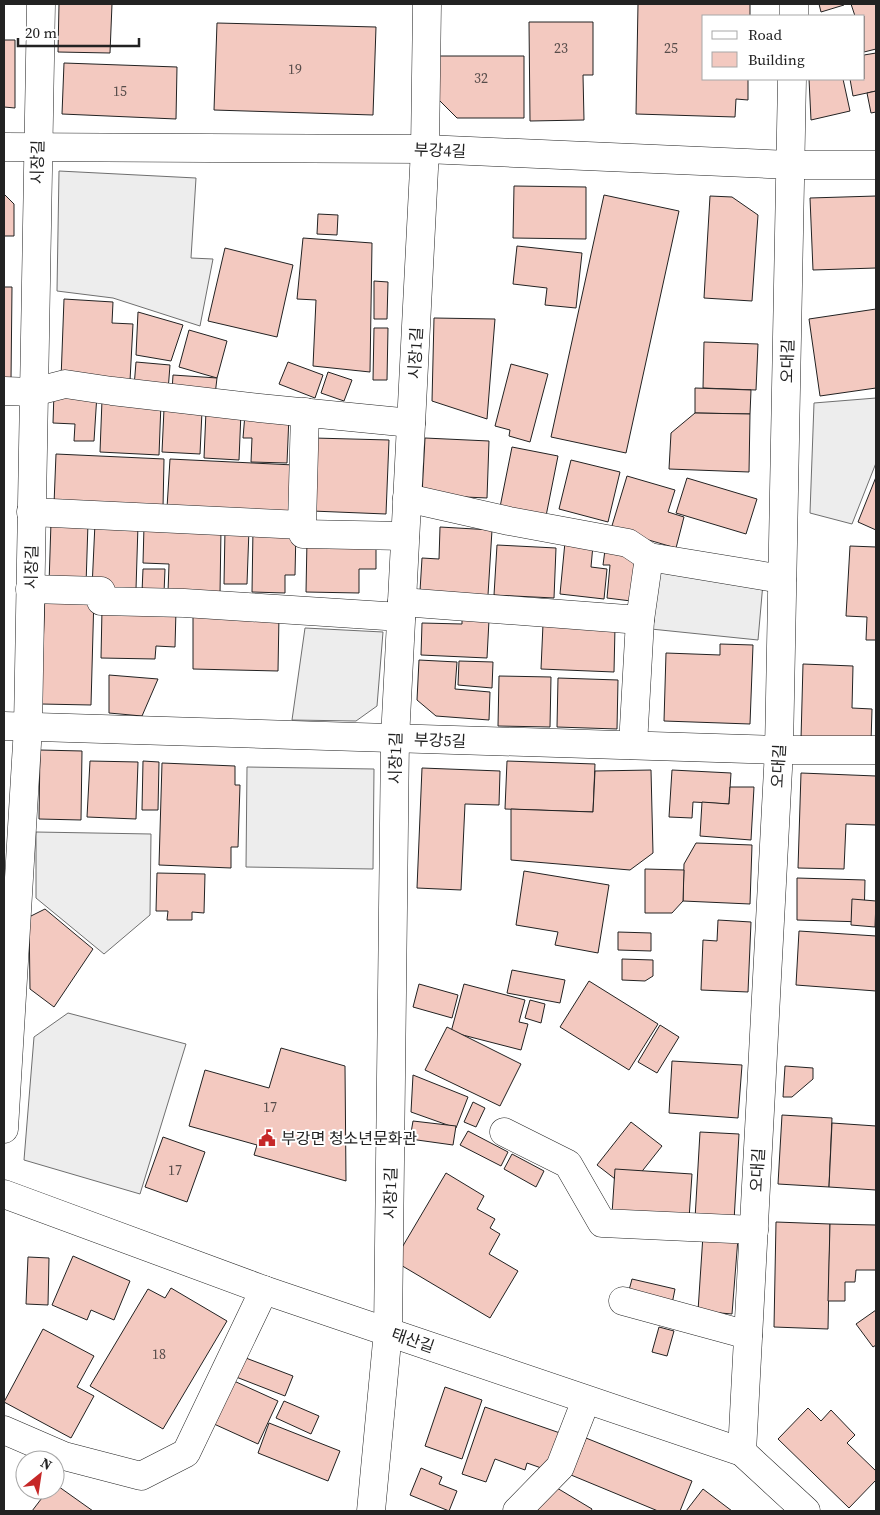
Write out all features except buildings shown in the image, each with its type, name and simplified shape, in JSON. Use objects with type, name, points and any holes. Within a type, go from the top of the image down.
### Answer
[{"type":"street","name":"시장길","points":[[4,1129],[16,726],[30,589],[41,4]]},
{"type":"street","name":"시장1길","points":[[371,1511],[388,1331],[395,738],[425,149],[427,4]]},
{"type":"street","name":"오대길","points":[[742,1452],[779,750],[792,80]]},
{"type":"street","name":"부강4길","points":[[4,147],[425,149],[790,165],[876,166]]},
{"type":"street","points":[[4,391],[34,392],[65,384],[112,391],[411,424]]},
{"type":"street","points":[[305,412],[302,534],[405,536]]},
{"type":"street","points":[[407,498],[508,521],[628,543],[649,557],[782,579]]},
{"type":"street","points":[[31,512],[302,525]]},
{"type":"street","points":[[632,745],[640,620],[649,557]]},
{"type":"street","points":[[30,589],[101,591],[101,601],[402,610],[640,620]]},
{"type":"street","name":"부강5길","points":[[16,726],[779,750],[876,750]]},
{"type":"street","points":[[504,1132],[568,1164],[602,1223],[754,1230]]},
{"type":"street","name":"태산길","points":[[4,1194],[264,1290],[742,1452],[806,1511]]},
{"type":"street","points":[[4,1430],[64,1456],[141,1476],[186,1453],[264,1290]]},
{"type":"street","points":[[623,1301],[748,1335]]},
{"type":"street","points":[[517,1511],[560,1467],[586,1400]]},
{"type":"shaded area","points":[[59,171],[196,178],[191,258],[213,259],[200,326],[113,298],[57,291]]},
{"type":"shaded area","points":[[876,398],[876,463],[852,524],[810,513],[814,403]]},
{"type":"shaded area","points":[[657,572],[763,583],[758,640],[651,629]]},
{"type":"shaded area","points":[[305,628],[383,632],[377,706],[356,721],[292,720]]},
{"type":"shaded area","points":[[247,767],[374,769],[373,869],[246,867]]},
{"type":"shaded area","points":[[36,832],[151,834],[150,915],[104,954],[36,898]]},
{"type":"shaded area","points":[[68,1013],[186,1044],[140,1194],[24,1160],[34,1037]]},
{"type":"place","name":"부강면 청소년문화관","points":[[267,1138]]}]
